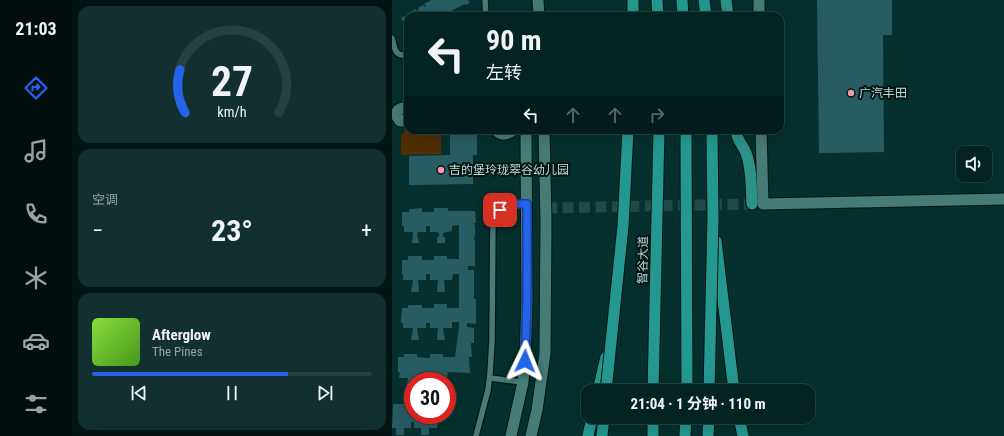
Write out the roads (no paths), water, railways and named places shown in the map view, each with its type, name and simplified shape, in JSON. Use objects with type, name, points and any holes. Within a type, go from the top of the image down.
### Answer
[{"type":"highway","points":[[633,0],[633,12]]},
{"type":"highway","points":[[657,0],[658,12]]},
{"type":"highway","points":[[682,0],[683,12]]},
{"type":"highway","points":[[704,0],[706,12]]},
{"type":"highway","points":[[607,384],[623,226],[628,134]]},
{"type":"highway","name":"智谷大道","points":[[653,384],[659,134]]},
{"type":"highway","points":[[686,134],[687,384]]},
{"type":"highway","points":[[709,384],[713,218],[712,134]]},
{"type":"highway","points":[[713,218],[733,384]]},
{"type":"highway","points":[[600,384],[613,325]]},
{"type":"highway","points":[[588,436],[591,424]]},
{"type":"highway","points":[[602,436],[603,424]]},
{"type":"highway","points":[[652,436],[653,424]]},
{"type":"highway","points":[[685,436],[686,424]]},
{"type":"highway","points":[[708,436],[709,424]]},
{"type":"highway","points":[[740,424],[743,436]]},
{"type":"main road","points":[[726,0],[728,12]]},
{"type":"main road","points":[[736,134],[746,152],[758,204]]},
{"type":"street","points":[[538,0],[539,12]]},
{"type":"street","points":[[759,0],[760,12]]},
{"type":"street","points":[[404,108],[400,108],[394,115],[400,121],[404,120]]},
{"type":"street","points":[[511,436],[525,361],[527,300],[526,134]]},
{"type":"street","points":[[531,436],[537,410],[545,353],[546,221],[544,134]]},
{"type":"street","points":[[761,134],[758,204],[1004,199]]},
{"type":"lane","points":[[486,0],[486,12]]},
{"type":"lane","points":[[392,38],[395,51],[400,55],[404,55]]},
{"type":"lane","points":[[476,436],[490,378],[492,341],[493,216],[506,204],[527,204]]},
{"type":"lane","points":[[490,378],[522,382]]},
{"type":"tunnel","points":[[546,208],[752,204]]},
{"type":"place","name":"广汽丰田","points":[[851,93]]},
{"type":"place","name":"吉的堡玲珑翠谷幼儿园","points":[[441,170]]}]
